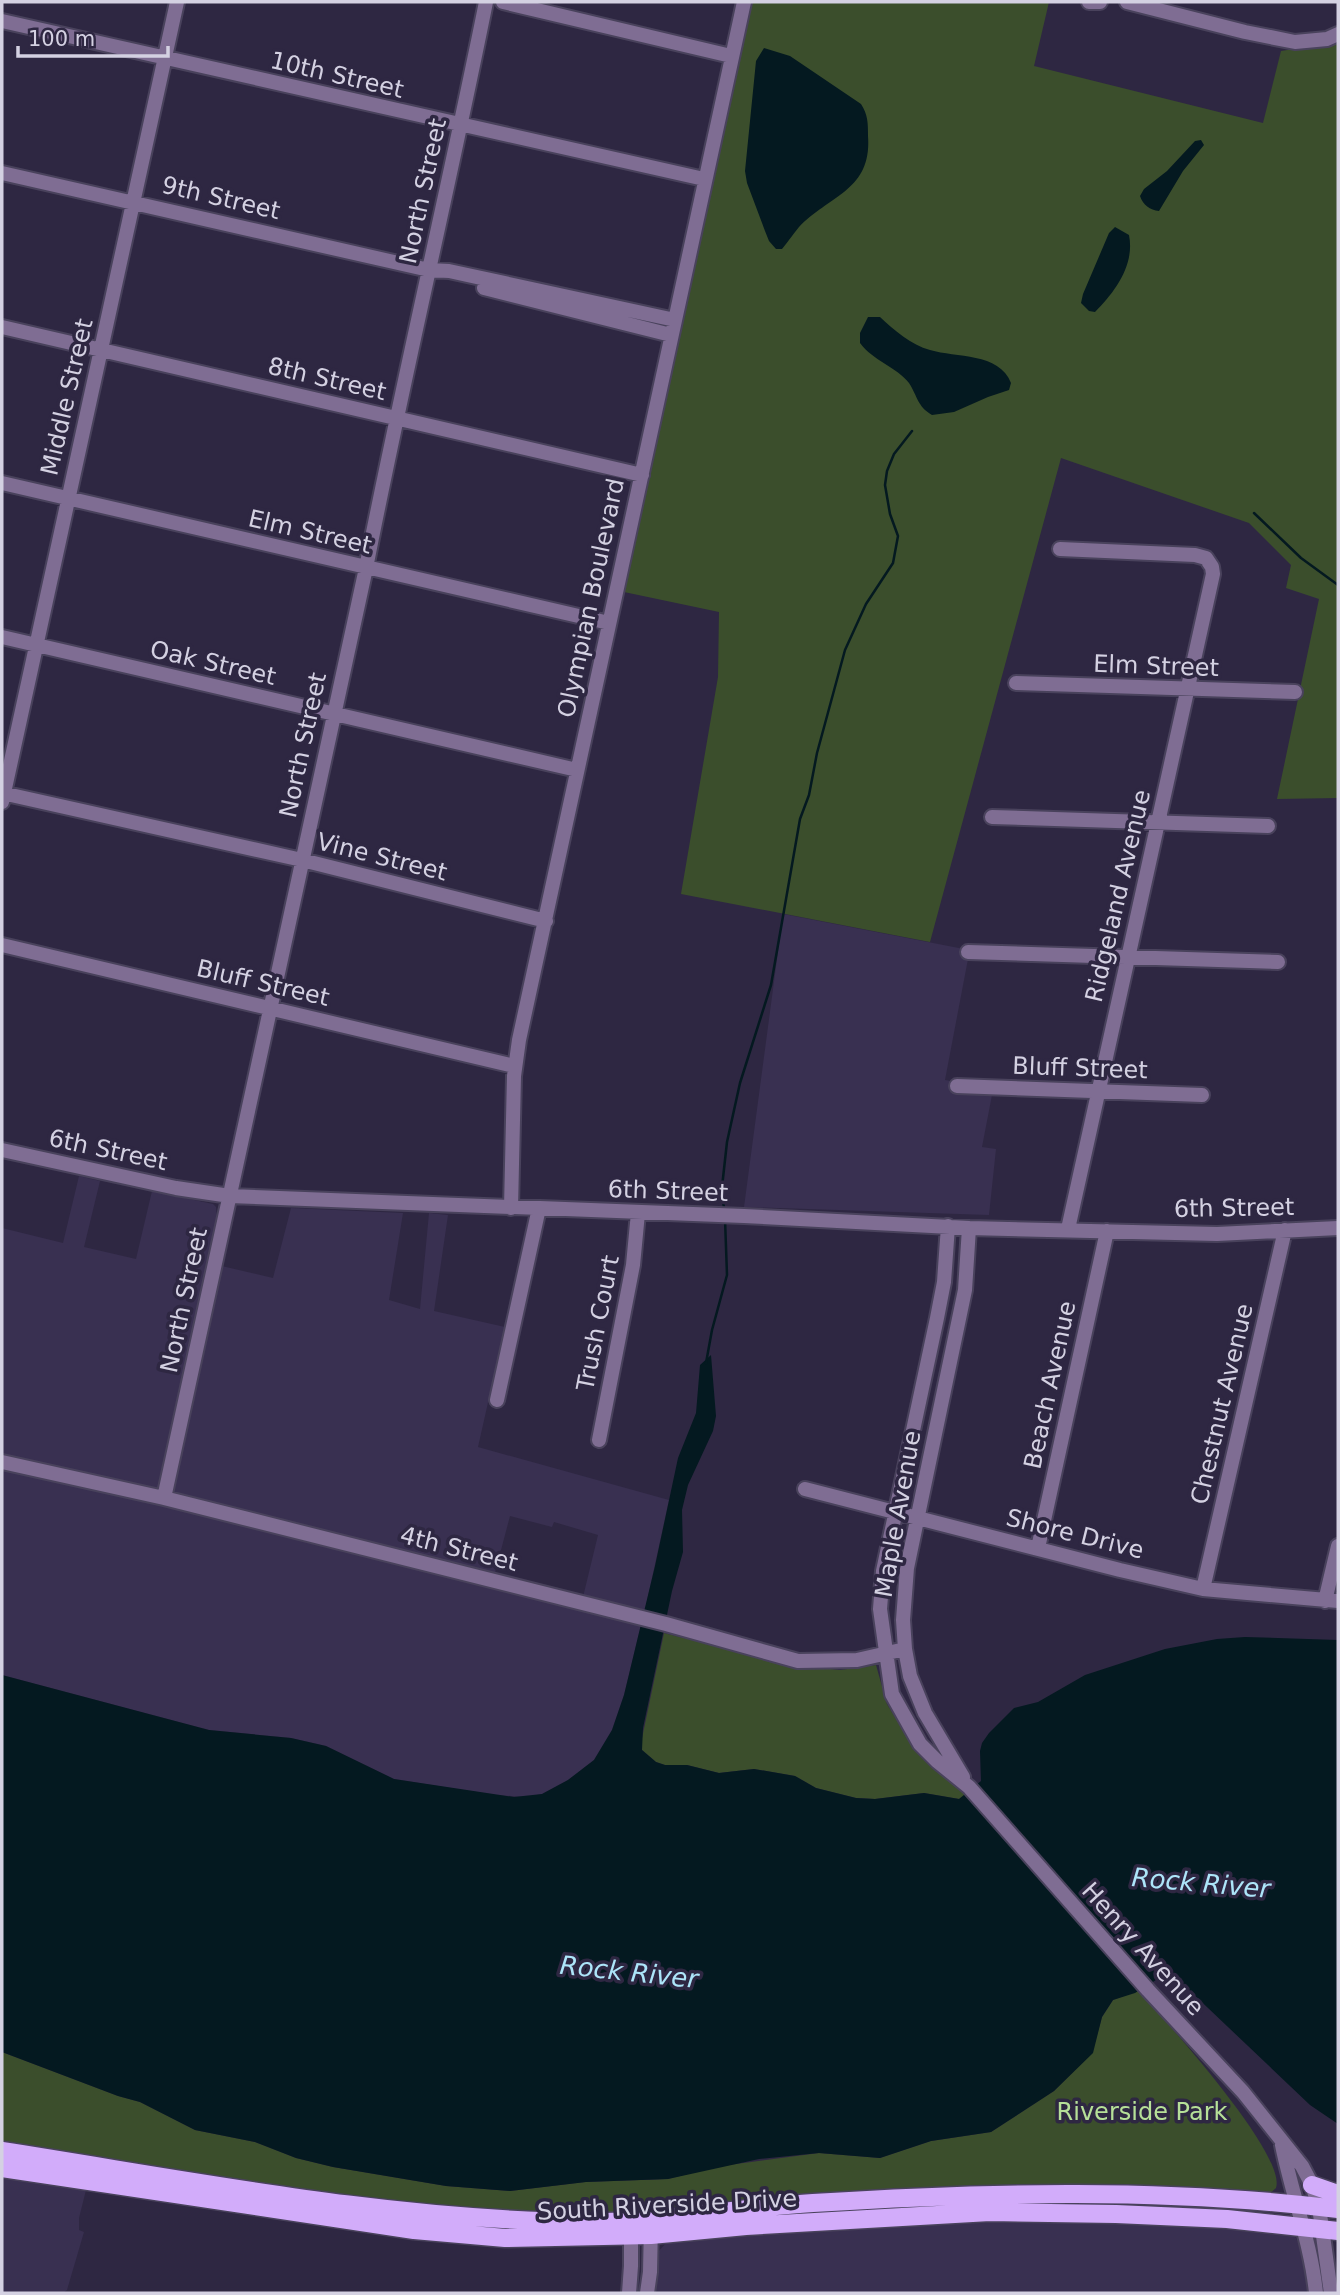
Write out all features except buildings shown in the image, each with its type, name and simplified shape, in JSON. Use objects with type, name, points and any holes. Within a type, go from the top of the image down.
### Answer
[{"type":"main road","name":"South Riverside Drive","points":[[2,2151],[398,2211],[586,2222],[631,2228]]},
{"type":"main road","name":"South Riverside Drive","points":[[2,2168],[414,2230],[528,2238],[631,2228],[758,2225],[990,2212],[1213,2218],[1330,2230]]},
{"type":"main road","points":[[1312,2185],[1338,2194]]},
{"type":"main road","name":"South Riverside Drive","points":[[651,2227],[826,2202],[1023,2196],[1126,2195],[1296,2204],[1338,2209]]},
{"type":"street","name":"Middle Street","points":[[2,796],[177,2]]},
{"type":"street","name":"North Street","points":[[164,1498],[486,2]]},
{"type":"street","points":[[503,2],[731,56]]},
{"type":"street","name":"Olympian Boulevard","points":[[511,1208],[514,1066],[744,2]]},
{"type":"street","points":[[1089,2],[1100,2]]},
{"type":"street","points":[[1128,2],[1245,32],[1295,41],[1327,39],[1338,34]]},
{"type":"street","name":"10th Street","points":[[2,21],[165,60],[704,179]]},
{"type":"street","name":"9th Street","points":[[2,173],[429,270],[449,271],[675,320]]},
{"type":"street","name":"9th Street","points":[[429,270],[448,279],[671,335]]},
{"type":"street","name":"8th Street","points":[[2,327],[642,475]]},
{"type":"street","name":"Elm Street","points":[[2,483],[608,623]]},
{"type":"street","name":"Ridgeland Avenue","points":[[1060,548],[1195,555],[1206,558],[1213,574],[1068,1229]]},
{"type":"street","name":"Oak Street","points":[[2,637],[578,770]]},
{"type":"street","name":"Elm Street","points":[[1016,683],[1295,692]]},
{"type":"street","name":"Vine Street","points":[[2,796],[302,860],[546,920]]},
{"type":"street","points":[[992,817],[1268,826]]},
{"type":"street","name":"Bluff Street","points":[[2,945],[514,1066]]},
{"type":"street","points":[[968,952],[1278,962]]},
{"type":"street","name":"Bluff Street","points":[[957,1086],[1202,1095]]},
{"type":"street","name":"6th Street","points":[[2,1150],[176,1188],[230,1196],[744,1216],[969,1228],[1217,1234],[1338,1228]]},
{"type":"street","points":[[497,1400],[539,1208]]},
{"type":"street","name":"Trush Court","points":[[599,1440],[634,1265],[638,1213]]},
{"type":"street","name":"Maple Avenue","points":[[947,1226],[944,1282],[883,1571],[881,1595],[885,1652],[892,1694],[920,1744],[969,1787]]},
{"type":"street","name":"Maple Avenue","points":[[969,1228],[965,1290],[960,1318],[904,1588],[905,1648],[910,1676],[925,1713],[969,1787]]},
{"type":"street","name":"Chestnut Avenue","points":[[1203,1589],[1285,1230]]},
{"type":"street","name":"Beach Avenue","points":[[1038,1548],[1107,1231]]},
{"type":"street","name":"4th Street","points":[[2,1462],[164,1498],[798,1661],[857,1660],[905,1648]]},
{"type":"street","name":"Shore Drive","points":[[805,1489],[1203,1589],[1332,1601]]},
{"type":"street","points":[[1332,1601],[1338,1546]]},
{"type":"street","name":"Henry Avenue","points":[[969,1787],[1148,1990],[1243,2092],[1302,2166],[1330,2230],[1331,2293]]},
{"type":"street","name":"Henry Avenue","points":[[1282,2143],[1313,2270],[1316,2293]]},
{"type":"street","points":[[647,2293],[651,2227]]},
{"type":"street","points":[[629,2293],[631,2228]]},
{"type":"shaded area","points":[[783,914],[964,949],[962,958],[968,959],[945,1080],[957,1082],[955,1091],[958,1095],[992,1095],[982,1147],[996,1149],[989,1215],[744,1207]]},
{"type":"shaded area","points":[[79,1176],[100,1181],[84,1247],[136,1259],[152,1191],[213,1204],[216,1207],[217,1219],[209,1263],[273,1278],[291,1208],[403,1213],[389,1300],[420,1309],[429,1213],[448,1215],[434,1311],[505,1327],[478,1447],[669,1500],[645,1610],[583,1597],[598,1535],[554,1522],[552,1527],[510,1516],[491,1588],[641,1625],[624,1695],[612,1730],[594,1760],[568,1780],[542,1794],[527,1797],[494,1795],[394,1779],[326,1746],[291,1738],[209,1730],[2,1675],[2,1228],[63,1243]]},
{"type":"shaded area","points":[[2,2173],[87,2186],[79,2218],[79,2230],[84,2232],[67,2290],[63,2293],[2,2293]]},
{"type":"shaded area","points":[[1066,2219],[1290,2233],[1295,2236],[1303,2253],[1310,2293],[653,2293],[656,2254],[669,2240],[882,2222]]},
{"type":"green space","points":[[751,2],[1049,2],[1034,66],[1263,123],[1281,51],[1338,42],[1338,798],[1277,799],[1319,599],[1286,588],[1291,565],[1249,523],[1061,458],[930,942],[681,894],[718,677],[719,612],[624,592]]},
{"type":"green space","points":[[664,1633],[785,1664],[840,1670],[876,1665],[887,1704],[909,1740],[966,1795],[959,1799],[924,1793],[875,1799],[856,1798],[816,1788],[795,1776],[754,1769],[719,1773],[687,1765],[665,1765],[656,1762],[642,1750],[641,1743]]},
{"type":"green space","name":"Riverside Park","points":[[1139,1990],[1221,2087],[1263,2147],[1274,2171],[1276,2188],[1268,2195],[688,2209],[590,2215],[406,2207],[2,2145],[2,2052],[140,2102],[195,2130],[255,2142],[296,2158],[333,2167],[446,2186],[510,2191],[585,2182],[668,2179],[714,2167],[819,2153],[880,2158],[931,2141],[991,2132],[1054,2091],[1092,2053],[1102,2017],[1113,2000]]},
{"type":"water","points":[[764,48],[790,56],[861,104],[868,123],[867,154],[856,180],[799,227],[782,249],[776,249],[769,241],[745,171],[756,61]]},
{"type":"water","points":[[1201,140],[1204,145],[1183,171],[1159,211],[1147,206],[1140,196],[1144,189],[1167,171],[1195,141]]},
{"type":"water","points":[[1115,227],[1129,235],[1126,267],[1116,287],[1102,304],[1095,312],[1089,311],[1081,303],[1083,294],[1109,233]]},
{"type":"water","points":[[868,317],[880,317],[923,348],[976,358],[997,366],[1011,383],[1009,390],[954,412],[932,415],[921,405],[904,378],[860,343],[860,333]]},
{"type":"water","name":"Rock River","points":[[711,1355],[716,1416],[713,1431],[688,1485],[682,1510],[683,1552],[643,1728],[642,1750],[656,1762],[665,1765],[687,1765],[719,1773],[754,1769],[795,1776],[816,1788],[856,1798],[875,1799],[924,1793],[959,1799],[981,1781],[982,1743],[1014,1708],[1038,1702],[1085,1675],[1165,1649],[1217,1639],[1245,1637],[1338,1640],[1338,2124],[1310,2105],[1187,1988],[1177,1983],[1156,1980],[1135,1993],[1113,2000],[1102,2017],[1093,2053],[1054,2091],[991,2132],[931,2141],[880,2158],[819,2153],[759,2159],[668,2179],[586,2182],[510,2191],[446,2186],[296,2158],[255,2142],[195,2130],[140,2102],[2,2052],[2,1675],[209,1730],[291,1738],[326,1746],[394,1779],[514,1797],[542,1794],[568,1780],[594,1760],[612,1730],[624,1695],[678,1458],[696,1413],[700,1365]]},
{"type":"waterway","points":[[724,1209],[722,1187],[727,1142],[740,1083],[771,985],[800,819],[809,795],[817,753],[845,650],[866,604],[893,563],[898,536],[890,514],[885,485],[887,471],[894,454],[912,431]]},
{"type":"waterway","points":[[1254,513],[1301,558],[1338,585]]},
{"type":"waterway","points":[[706,1363],[727,1275],[725,1219]]}]
